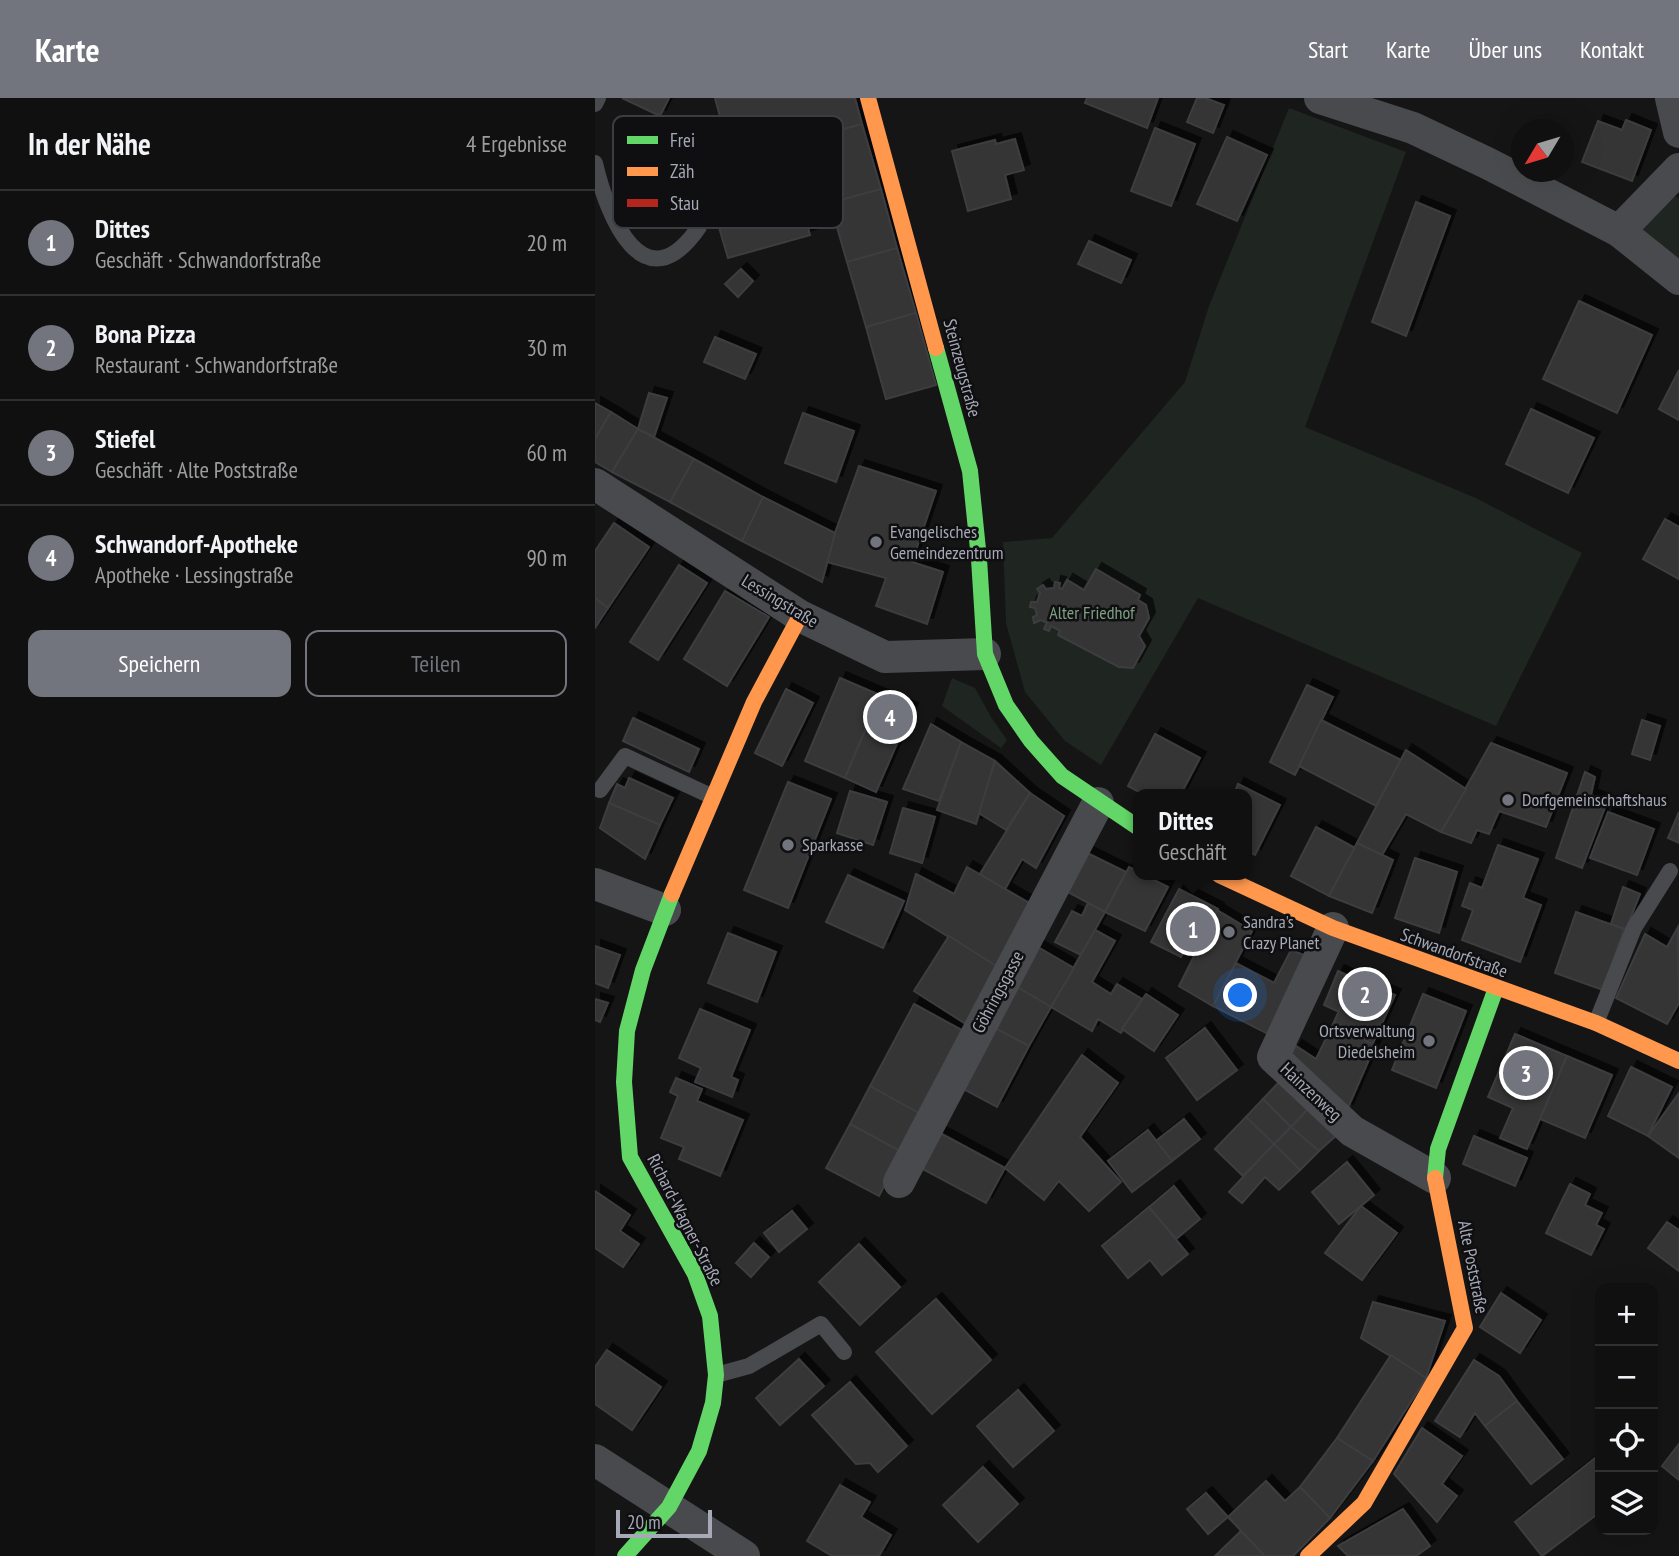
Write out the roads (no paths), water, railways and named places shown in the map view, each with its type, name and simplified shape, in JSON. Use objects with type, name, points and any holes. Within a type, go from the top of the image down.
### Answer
[{"type":"street","name":"Steinzeugstraße","points":[[868,98],[970,471],[985,654]]},
{"type":"street","points":[[1320,98],[1413,128],[1487,163],[1619,231],[1679,279]]},
{"type":"street","points":[[1671,98],[1679,132]]},
{"type":"street","points":[[1619,231],[1679,169]]},
{"type":"street","name":"Lessingstraße","points":[[595,484],[800,616],[885,657],[985,654]]},
{"type":"street","name":"Richard-Wagner-Straße","points":[[625,1556],[669,1507],[699,1451],[713,1402],[716,1376],[710,1316],[695,1274],[661,1218],[631,1157],[624,1082],[627,1031],[643,970],[665,910],[754,702],[800,616]]},
{"type":"street","points":[[985,654],[1006,705],[1031,741],[1062,776],[1133,824]]},
{"type":"street","name":"Göhringsgasse","points":[[899,1182],[1098,803]]},
{"type":"street","name":"Schwandorfstraße","points":[[1230,880],[1333,928],[1596,1023],[1679,1061]]},
{"type":"street","points":[[595,884],[665,910]]},
{"type":"street","name":"Hainzenweg","points":[[1333,928],[1273,1057],[1352,1131],[1434,1178]]},
{"type":"street","name":"Alte Poststraße","points":[[1308,1556],[1364,1503],[1465,1328],[1434,1178],[1438,1149],[1496,988]]},
{"type":"street","points":[[595,1460],[744,1556]]},
{"type":"lane","points":[[595,104],[598,98]]},
{"type":"lane","points":[[595,163],[613,219]]},
{"type":"lane","points":[[618,228],[644,255],[662,259],[677,254],[698,228]]},
{"type":"lane","points":[[600,790],[625,756],[713,797]]},
{"type":"lane","points":[[1596,1023],[1634,928],[1670,871]]},
{"type":"lane","points":[[716,1376],[749,1366],[821,1324],[844,1352]]},
{"type":"place","name":"Evangelisches Gemeindezentrum","points":[[876,542]]},
{"type":"place","name":"Schwandorf-Apotheke","points":[[890,717]]},
{"type":"place","name":"Dorfgemeinschaftshaus","points":[[1508,800]]},
{"type":"place","name":"Sparkasse","points":[[788,845]]},
{"type":"place","name":"Dittes","points":[[1193,929]]},
{"type":"place","name":"Sandra's Crazy Planet","points":[[1229,932]]},
{"type":"place","name":"Bona Pizza","points":[[1365,994]]},
{"type":"place","name":"Ortsverwaltung Diedelsheim","points":[[1429,1041]]},
{"type":"place","name":"Stiefel","points":[[1526,1073]]},
{"type":"park label","name":"Alter Friedhof","points":[[1092,613]]}]
